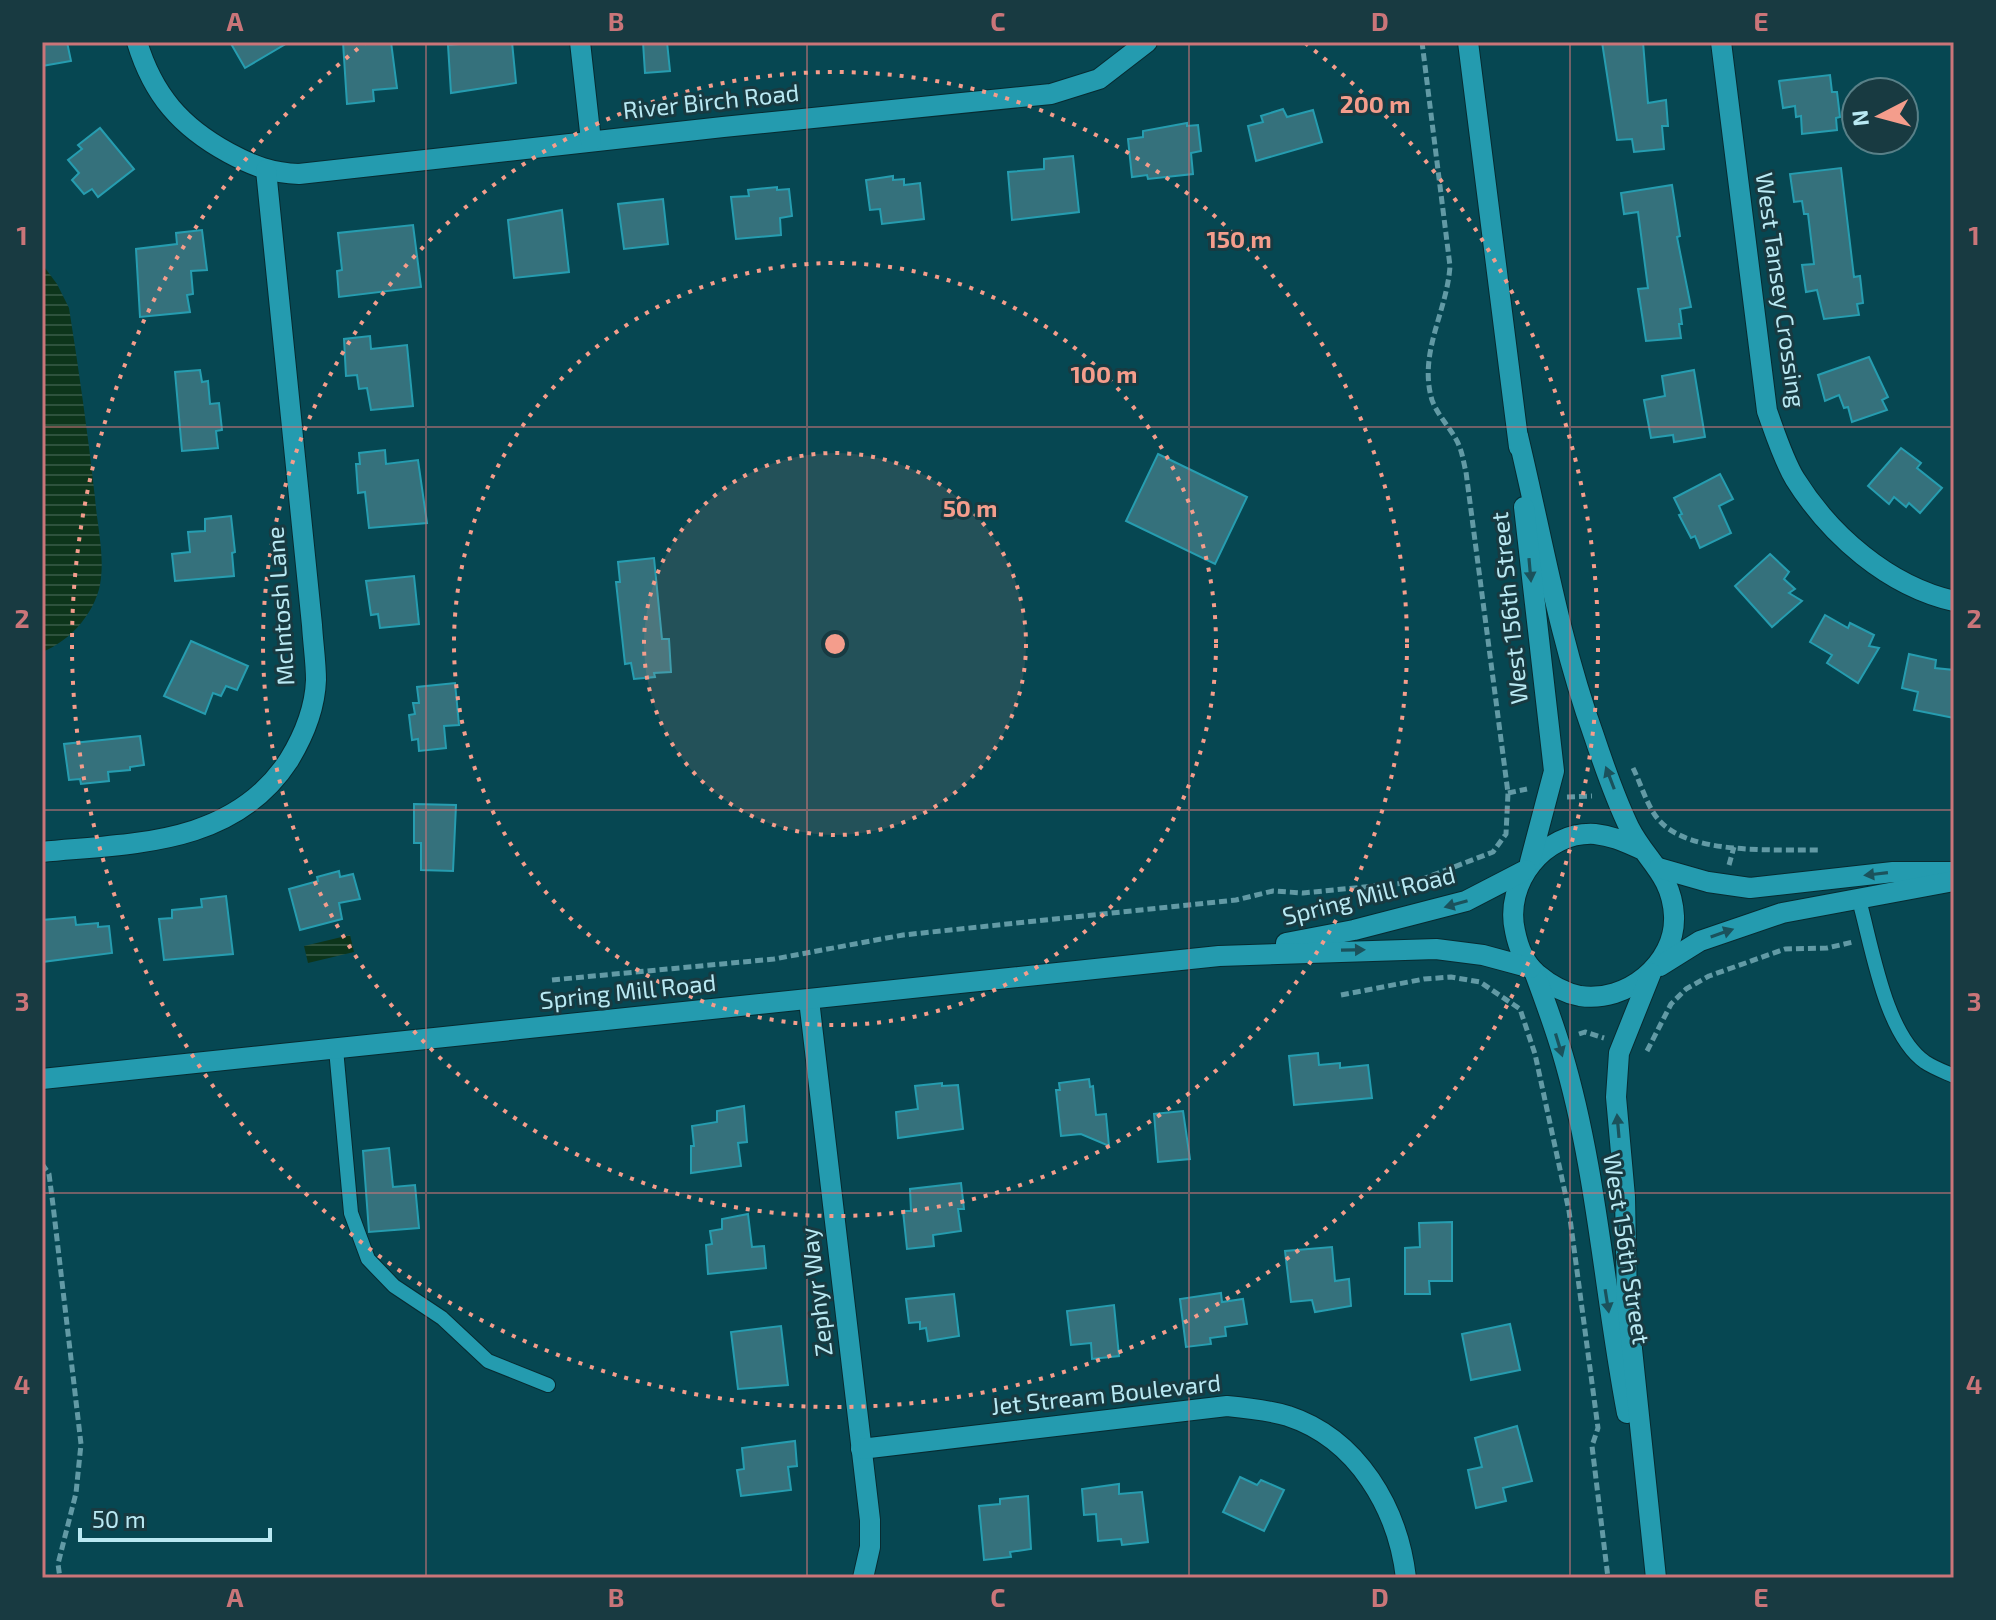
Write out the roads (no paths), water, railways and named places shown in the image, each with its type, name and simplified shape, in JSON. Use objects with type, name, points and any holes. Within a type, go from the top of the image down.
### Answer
[{"type":"street","points":[[137,42],[143,63],[162,97],[185,125],[214,144],[266,170]]},
{"type":"street","points":[[580,42],[591,141]]},
{"type":"street","name":"River Birch Road","points":[[266,170],[299,174],[1051,94],[1099,79],[1147,42]]},
{"type":"street","name":"West 156th Street","points":[[1468,42],[1518,436],[1531,580],[1554,771],[1528,868]]},
{"type":"street","name":"West Tansey Crossing","points":[[1721,42],[1767,411],[1781,447],[1794,477],[1818,512],[1847,542],[1905,583],[1954,601]]},
{"type":"street","name":"McIntosh Lane","points":[[42,852],[174,837],[230,817],[281,772],[301,740],[316,682],[266,170]]},
{"type":"street","name":"West 156th Street","points":[[1518,436],[1571,669],[1627,823],[1641,849]]},
{"type":"street","points":[[1652,971],[1668,947],[1674,920],[1671,892],[1659,868],[1641,849],[1617,837],[1592,834],[1566,839],[1543,851],[1528,868],[1515,894],[1512,920],[1518,945],[1533,970],[1555,987],[1579,996],[1605,996],[1630,988],[1700,941],[1782,913],[1954,881]]},
{"type":"street","name":"Spring Mill Road","points":[[1219,956],[1354,930],[1466,901],[1528,868]]},
{"type":"street","points":[[1659,868],[1708,882],[1750,888],[1893,872],[1954,872]]},
{"type":"street","name":"Spring Mill Road","points":[[42,1079],[1219,956],[1436,949],[1483,955],[1533,970]]},
{"type":"street","name":"West 156th Street","points":[[1533,970],[1559,1043],[1586,1160],[1614,1346],[1652,1538]]},
{"type":"street","name":"West 156th Street","points":[[1652,971],[1619,1053],[1616,1097],[1625,1197],[1627,1301],[1656,1578]]},
{"type":"street","name":"Zephyr Way","points":[[809,1000],[870,1520],[870,1547],[863,1578]]},
{"type":"street","name":"Jet Stream Boulevard","points":[[861,1449],[1227,1406],[1268,1411],[1292,1417],[1320,1432],[1345,1450],[1369,1475],[1389,1508],[1406,1578]]},
{"type":"lane","points":[[1859,900],[1892,1016],[1909,1045],[1924,1062],[1954,1076]]},
{"type":"lane","points":[[336,1049],[351,1213],[368,1259],[394,1286],[442,1318],[488,1361],[548,1385]]}]
